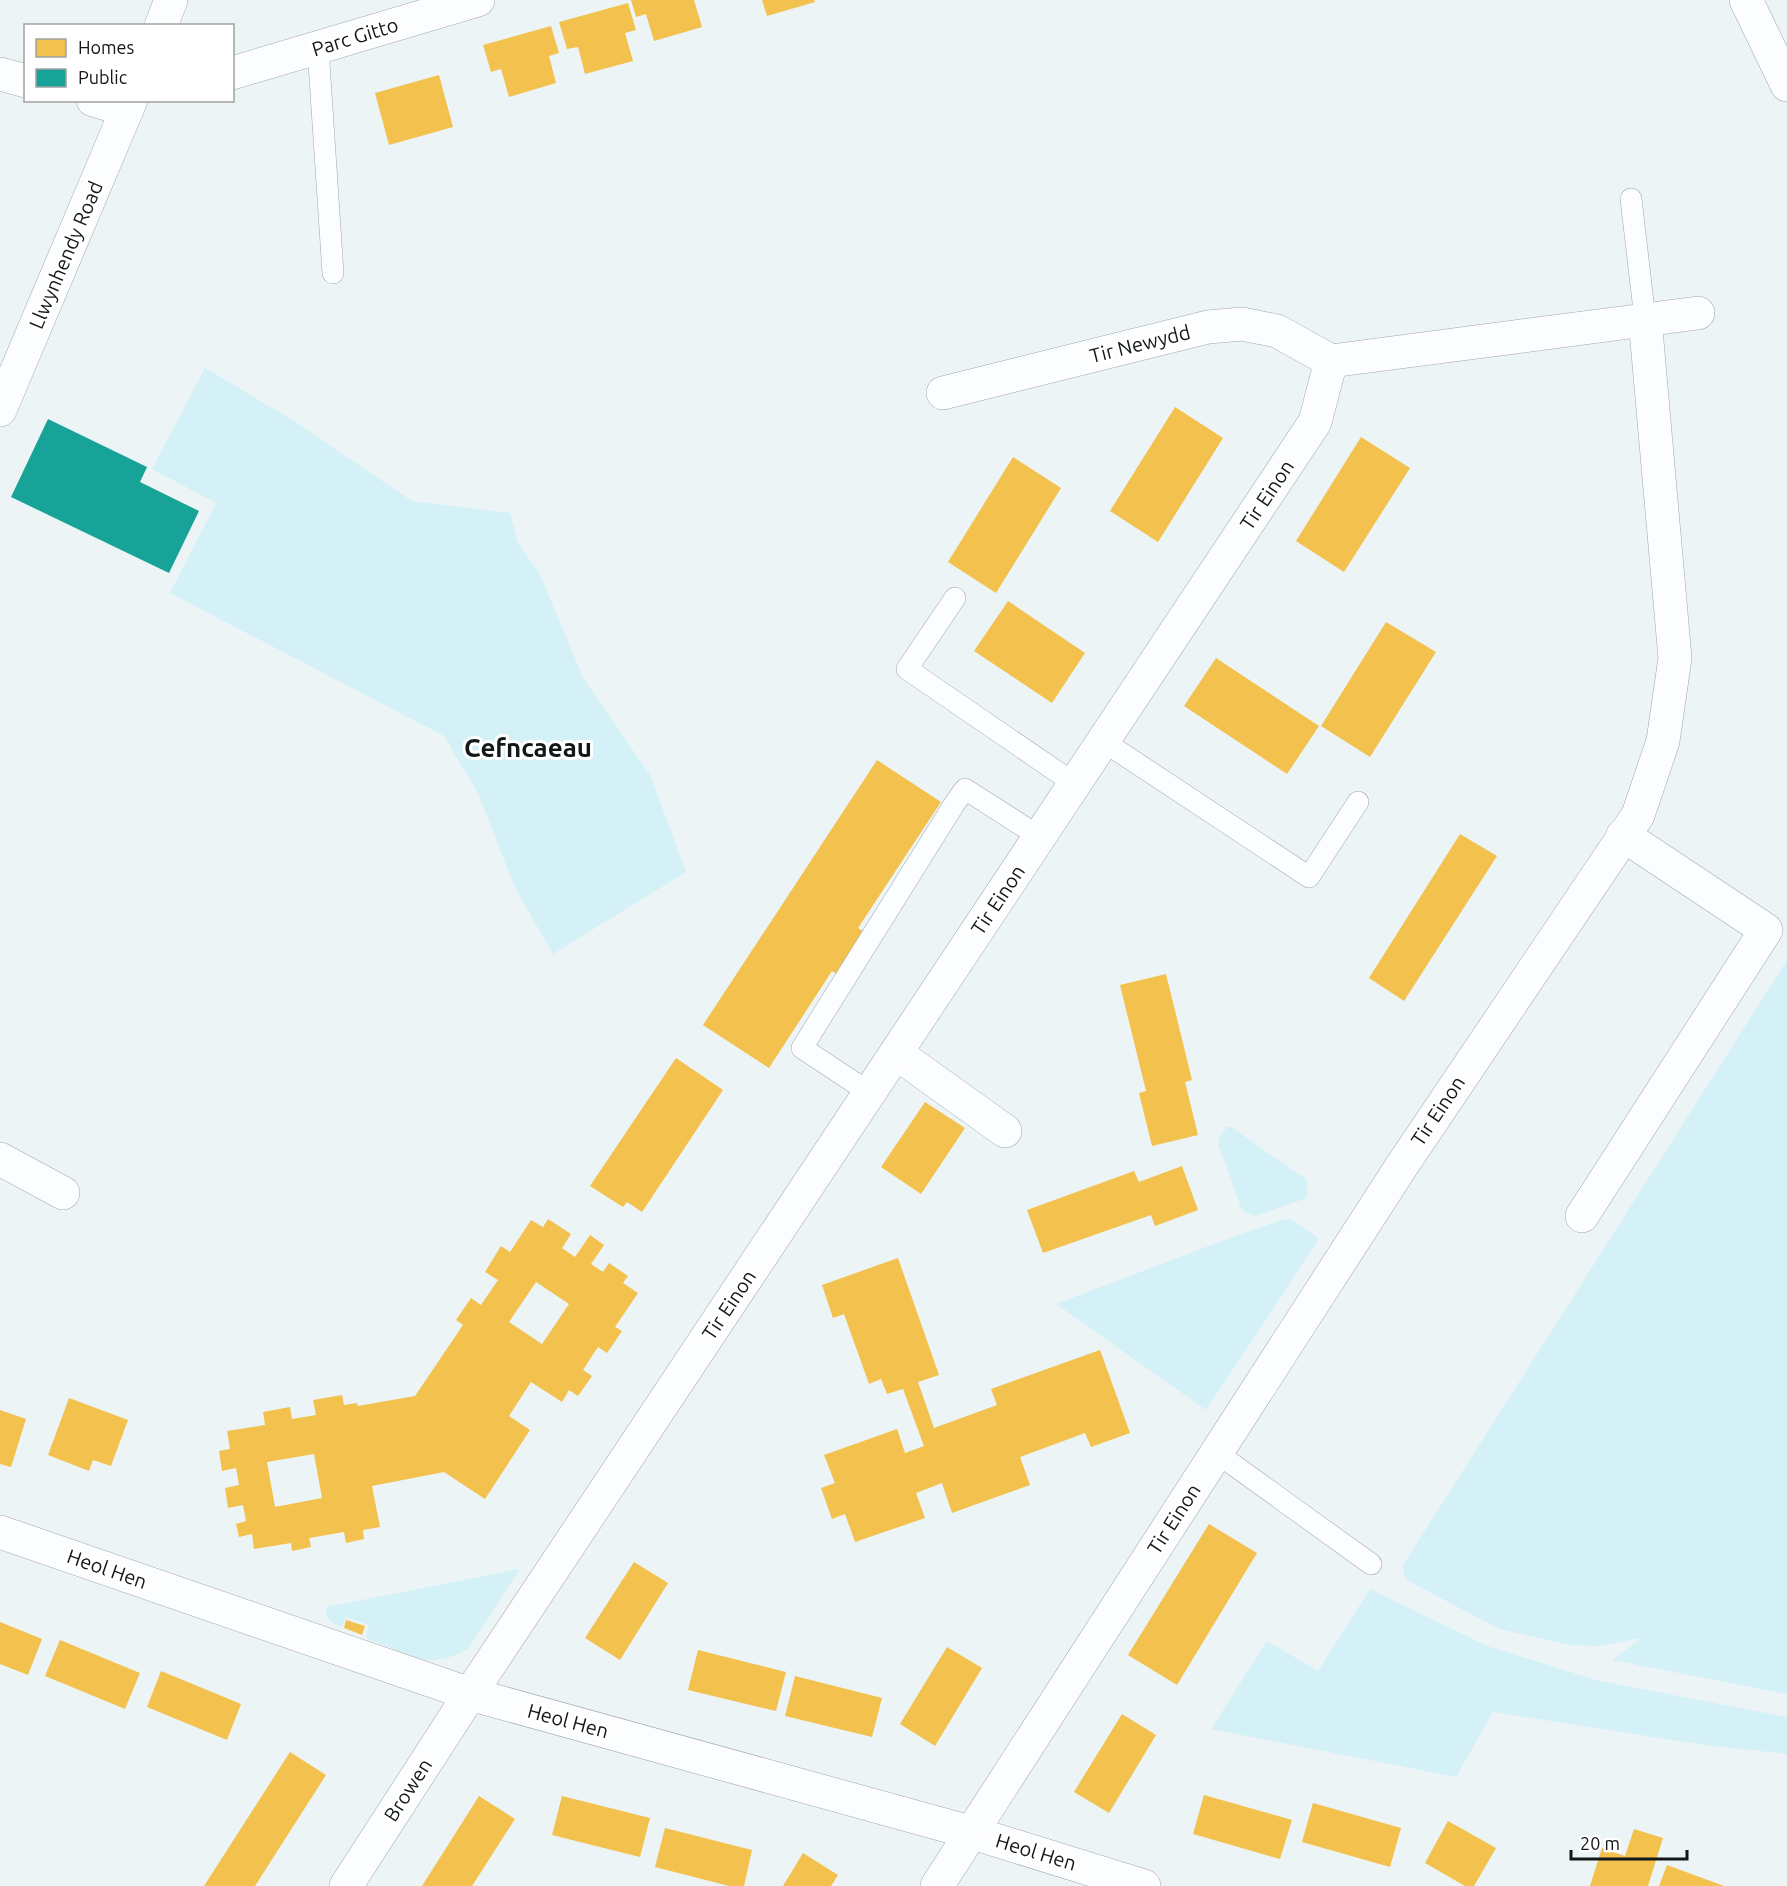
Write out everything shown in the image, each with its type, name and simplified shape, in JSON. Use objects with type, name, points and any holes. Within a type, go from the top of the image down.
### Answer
[{"type":"street","points":[[162,24],[171,0]]},
{"type":"street","name":"Parc Gitto","points":[[234,72],[478,0]]},
{"type":"street","points":[[1746,0],[1787,85]]},
{"type":"street","points":[[0,74],[24,80]]},
{"type":"street","points":[[107,102],[129,105]]},
{"type":"street","name":"Llwynhendy Road","points":[[0,410],[129,105]]},
{"type":"street","points":[[1331,361],[1698,313]]},
{"type":"street","name":"Tir Einon","points":[[937,1886],[1401,1167],[1638,815],[1663,741],[1675,658],[1645,319]]},
{"type":"street","name":"Tir Newydd","points":[[943,393],[1208,327],[1242,324],[1277,331],[1331,361]]},
{"type":"street","name":"Tir Einon","points":[[470,1694],[1316,422],[1331,361]]},
{"type":"street","points":[[1582,1216],[1766,930],[1623,835]]},
{"type":"street","points":[[896,1053],[1005,1131]]},
{"type":"street","points":[[0,1159],[63,1193]]},
{"type":"street","name":"Heol Hen","points":[[0,1532],[470,1694],[973,1833],[1144,1886]]},
{"type":"street","name":"Browen","points":[[346,1886],[470,1694]]},
{"type":"lane","points":[[318,48],[333,273]]},
{"type":"lane","points":[[1631,199],[1645,319]]},
{"type":"lane","points":[[955,598],[907,669],[1075,784]]},
{"type":"lane","points":[[1103,741],[1309,877],[1358,802]]},
{"type":"lane","points":[[870,1093],[802,1048],[965,789],[1040,837]]},
{"type":"lane","points":[[1216,1453],[1371,1564]]},
{"type":"shaded area","points":[[205,368],[294,421],[412,501],[510,513],[518,543],[539,573],[583,677],[651,777],[686,872],[553,954],[515,888],[478,793],[444,736],[170,593],[216,503],[152,469]]},
{"type":"shaded area","points":[[1787,960],[1787,1694],[1612,1660],[1642,1638],[1598,1646],[1570,1645],[1499,1629],[1405,1579],[1403,1565]]},
{"type":"shaded area","points":[[1227,1127],[1231,1127],[1307,1180],[1307,1198],[1255,1216],[1246,1213],[1241,1207],[1218,1144],[1219,1138]]},
{"type":"shaded area","points":[[1291,1219],[1319,1239],[1206,1410],[1056,1304],[1235,1236]]},
{"type":"shaded area","points":[[520,1569],[468,1649],[443,1659],[416,1658],[366,1638],[369,1625],[346,1617],[341,1627],[331,1622],[326,1614],[326,1607]]},
{"type":"shaded area","points":[[1370,1589],[1487,1646],[1596,1680],[1787,1717],[1787,1754],[1704,1745],[1493,1712],[1456,1777],[1211,1729],[1267,1641],[1318,1671]]},
{"type":"building: Homes","points":[[631,0],[694,0],[702,27],[654,41],[646,14],[636,17]]},
{"type":"building: Homes","points":[[762,0],[814,0],[815,2],[767,16]]},
{"type":"building: Homes","points":[[628,3],[636,30],[625,33],[633,61],[585,74],[578,47],[567,49],[559,22]]},
{"type":"building: Homes","points":[[551,26],[559,53],[549,56],[556,83],[509,97],[501,69],[491,72],[483,45]]},
{"type":"building: Homes","points":[[439,75],[453,127],[389,145],[375,93]]},
{"type":"building: Homes","points":[[1175,407],[1223,438],[1158,542],[1110,511]]},
{"type":"building: Homes","points":[[1361,437],[1410,468],[1344,572],[1296,541]]},
{"type":"building: Homes","points":[[1013,457],[1061,488],[996,593],[948,562]]},
{"type":"building: Homes","points":[[1008,601],[1085,653],[1052,703],[974,651]]},
{"type":"building: Homes","points":[[1386,622],[1436,652],[1370,757],[1321,726]]},
{"type":"building: Homes","points":[[1216,658],[1319,726],[1287,774],[1184,706]]},
{"type":"building: Homes","points":[[877,760],[941,802],[858,928],[869,935],[841,977],[832,971],[769,1068],[703,1025]]},
{"type":"building: Homes","points":[[1460,834],[1497,856],[1404,1001],[1369,978]]},
{"type":"building: Homes","points":[[1166,974],[1192,1080],[1185,1082],[1198,1135],[1152,1146],[1139,1093],[1146,1091],[1120,985]]},
{"type":"building: Homes","points":[[676,1058],[723,1090],[642,1212],[627,1202],[623,1207],[590,1186]]},
{"type":"building: Homes","points":[[925,1102],[965,1128],[921,1194],[881,1167]]},
{"type":"building: Homes","points":[[1182,1166],[1198,1210],[1155,1226],[1151,1215],[1043,1253],[1027,1210],[1134,1171],[1139,1182]]},
{"type":"building: Homes","points":[[548,1219],[571,1234],[562,1248],[575,1257],[590,1235],[604,1245],[591,1264],[603,1272],[609,1263],[628,1276],[623,1283],[638,1293],[615,1327],[622,1331],[607,1353],[598,1347],[583,1370],[592,1376],[578,1396],[569,1390],[562,1402],[531,1382],[509,1416],[530,1430],[485,1499],[444,1472],[372,1486],[380,1527],[363,1530],[364,1539],[346,1543],[344,1532],[309,1538],[311,1547],[292,1551],[291,1543],[254,1549],[252,1534],[239,1537],[236,1524],[246,1521],[243,1505],[228,1508],[225,1488],[239,1485],[236,1468],[222,1471],[219,1451],[230,1449],[227,1431],[265,1425],[263,1412],[290,1407],[292,1419],[316,1415],[313,1400],[342,1395],[344,1405],[357,1403],[358,1406],[415,1396],[463,1325],[456,1320],[471,1298],[481,1305],[498,1280],[485,1272],[501,1246],[510,1252],[531,1220],[543,1227]],"holes":[[[536,1282],[569,1304],[542,1344],[509,1322]],[[314,1454],[322,1498],[275,1507],[267,1462]]]},
{"type":"building: Homes","points":[[898,1258],[939,1375],[918,1382],[934,1428],[997,1405],[991,1389],[1100,1350],[1130,1433],[1091,1447],[1085,1433],[1020,1457],[1030,1485],[952,1513],[942,1483],[916,1493],[925,1518],[855,1542],[845,1514],[832,1519],[821,1488],[835,1483],[824,1455],[897,1429],[905,1453],[924,1446],[903,1389],[887,1394],[881,1379],[869,1384],[844,1314],[833,1318],[822,1285]]},
{"type":"building: Homes","points":[[69,1398],[128,1420],[111,1466],[93,1460],[89,1471],[48,1455]]},
{"type":"building: Homes","points":[[0,1410],[26,1419],[11,1467],[0,1464]]},
{"type":"building: Homes","points":[[1209,1524],[1257,1553],[1177,1685],[1128,1655]]},
{"type":"building: Homes","points":[[634,1562],[668,1583],[620,1660],[585,1638]]},
{"type":"building: Homes","points":[[346,1620],[365,1626],[362,1635],[344,1628]]},
{"type":"building: Homes","points":[[0,1622],[42,1639],[28,1675],[0,1664]]},
{"type":"building: Homes","points":[[60,1640],[140,1673],[125,1709],[45,1676]]},
{"type":"building: Homes","points":[[947,1647],[982,1668],[935,1746],[900,1724]]},
{"type":"building: Homes","points":[[698,1650],[786,1672],[776,1711],[688,1690]]},
{"type":"building: Homes","points":[[161,1671],[241,1704],[227,1740],[147,1707]]},
{"type":"building: Homes","points":[[795,1676],[882,1698],[872,1737],[785,1716]]},
{"type":"building: Homes","points":[[1122,1714],[1156,1735],[1109,1813],[1074,1792]]},
{"type":"building: Homes","points":[[290,1752],[326,1775],[255,1886],[204,1886]]},
{"type":"building: Homes","points":[[1204,1795],[1292,1820],[1280,1859],[1193,1834]]},
{"type":"building: Homes","points":[[479,1796],[515,1819],[472,1886],[422,1886]]},
{"type":"building: Homes","points":[[562,1796],[650,1818],[640,1857],[552,1835]]},
{"type":"building: Homes","points":[[1313,1803],[1401,1828],[1390,1867],[1302,1842]]},
{"type":"building: Homes","points":[[1448,1821],[1496,1848],[1474,1886],[1465,1886],[1425,1863]]},
{"type":"building: Homes","points":[[665,1828],[752,1850],[744,1886],[729,1886],[655,1867]]},
{"type":"building: Homes","points":[[1634,1829],[1663,1838],[1648,1886],[1590,1886],[1602,1848],[1625,1856]]},
{"type":"building: Homes","points":[[803,1853],[838,1875],[831,1886],[783,1886]]},
{"type":"building: Homes","points":[[1667,1865],[1724,1886],[1659,1886]]},
{"type":"building: Public","points":[[48,419],[147,467],[140,482],[199,511],[169,573],[11,497]]},
{"type":"district","name":"Cefncaeau","points":[[528,748]]}]
